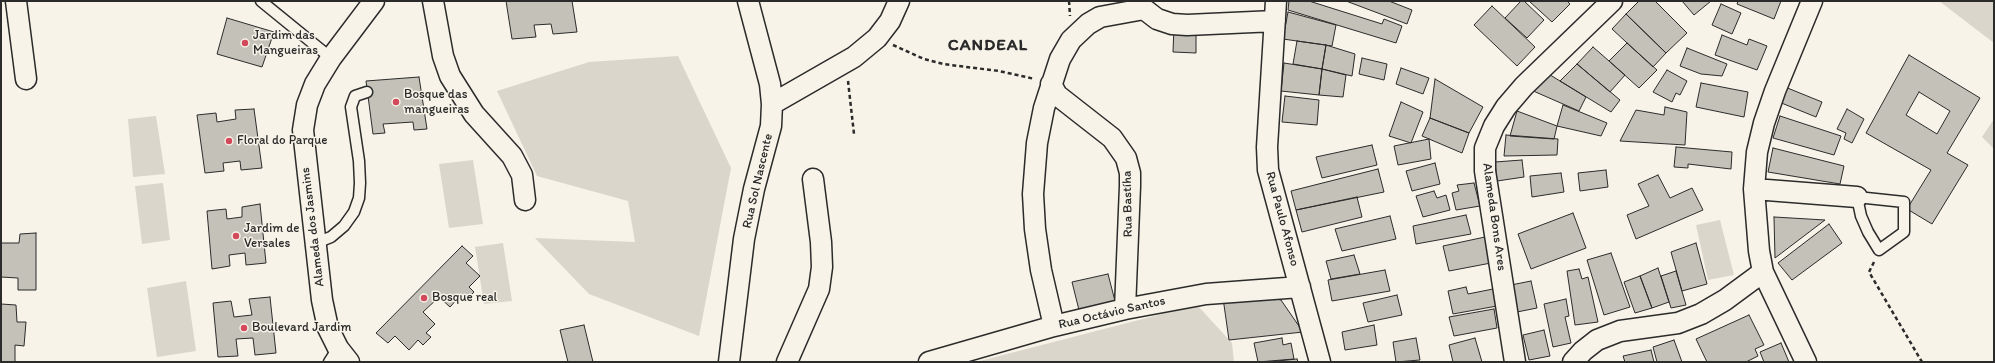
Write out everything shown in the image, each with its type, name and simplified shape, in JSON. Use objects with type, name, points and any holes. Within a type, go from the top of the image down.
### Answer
[{"type":"street","points":[[16,1],[26,79]]},
{"type":"street","points":[[433,1],[443,56],[450,76],[474,114],[512,156],[522,175],[525,200]]},
{"type":"street","name":"Rua Sol Nascente","points":[[729,362],[744,239],[754,189],[771,126],[772,104],[770,84],[748,1]]},
{"type":"street","points":[[772,104],[846,61],[877,38],[890,21],[899,1]]},
{"type":"street","name":"Rua Paulo Afonso","points":[[1276,1],[1267,147],[1268,170],[1320,362]]},
{"type":"street","name":"Alameda Bons Ares","points":[[1515,362],[1485,171],[1486,148],[1494,126],[1506,107],[1524,86],[1612,1]]},
{"type":"street","points":[[1806,362],[1763,272],[1759,251],[1754,189],[1757,152],[1764,123],[1774,92],[1812,1]]},
{"type":"street","name":"Alameda dos Jasmins","points":[[339,357],[328,328],[322,300],[303,130],[307,105],[315,84],[331,58],[375,4]]},
{"type":"street","points":[[1054,326],[1041,270],[1035,229],[1033,194],[1037,143],[1042,115],[1060,59],[1071,40],[1088,24],[1100,17],[1141,5],[1157,19],[1172,24],[1187,25],[1275,21]]},
{"type":"street","name":"Rua Bastíha","points":[[1051,84],[1057,94],[1099,126],[1112,138],[1126,158],[1130,173],[1130,186],[1125,309]]},
{"type":"street","points":[[787,362],[819,289],[822,267],[821,242],[813,179]]},
{"type":"street","points":[[1754,189],[1856,197]]},
{"type":"street","points":[[1573,362],[1583,351],[1597,340],[1620,331],[1678,323],[1701,314],[1725,300],[1763,272]]},
{"type":"street","name":"Rua Octávio Santos","points":[[929,362],[1054,326],[1125,309],[1206,294],[1300,287]]},
{"type":"lane","points":[[261,1],[331,58]]},
{"type":"lane","points":[[316,243],[331,236],[344,226],[354,212],[359,198],[359,161],[351,107],[355,96],[367,92]]},
{"type":"lane","points":[[1856,197],[1904,202],[1904,232],[1879,250],[1861,216],[1856,197]]},
{"type":"path","points":[[877,38],[924,59],[943,64],[999,71],[1051,84]]},
{"type":"path","points":[[846,61],[854,134]]},
{"type":"path","points":[[1879,250],[1869,272],[1922,362]]},
{"type":"shaded area","points":[[1939,1],[1994,1],[1994,43]]},
{"type":"shaded area","points":[[678,56],[731,168],[699,336],[589,294],[535,238],[635,242],[628,201],[537,176],[497,91],[589,62]]},
{"type":"shaded area","points":[[156,116],[165,174],[133,177],[128,119]]},
{"type":"shaded area","points":[[1994,119],[1994,149],[1982,137]]},
{"type":"shaded area","points":[[473,160],[483,224],[449,228],[439,164]]},
{"type":"shaded area","points":[[163,183],[170,240],[142,244],[135,186]]},
{"type":"shaded area","points":[[1720,220],[1734,275],[1708,280],[1696,225]]},
{"type":"shaded area","points":[[503,243],[512,301],[484,304],[475,247]]},
{"type":"shaded area","points":[[186,281],[196,351],[157,357],[147,288]]},
{"type":"shaded area","points":[[1197,305],[1232,343],[1234,362],[976,362]]},
{"type":"building","points":[[506,1],[572,1],[577,32],[553,34],[551,24],[534,25],[536,37],[512,39]]},
{"type":"building","points":[[1289,1],[1309,1],[1382,24],[1384,19],[1402,26],[1396,43],[1288,10]]},
{"type":"building","points":[[1346,1],[1389,1],[1412,10],[1407,24]]},
{"type":"building","points":[[1521,1],[1524,1],[1544,20],[1527,38],[1505,18]]},
{"type":"building","points":[[1529,1],[1567,1],[1570,4],[1552,22]]},
{"type":"building","points":[[1639,1],[1655,1],[1687,33],[1666,53],[1626,14]]},
{"type":"building","points":[[1682,1],[1711,1],[1694,15]]},
{"type":"building","points":[[1738,1],[1781,1],[1774,19],[1737,4]]},
{"type":"building","points":[[1721,4],[1741,13],[1732,34],[1712,25]]},
{"type":"building","points":[[1492,6],[1535,47],[1517,66],[1474,25]]},
{"type":"building","points":[[1288,12],[1336,25],[1332,46],[1283,39]]},
{"type":"building","points":[[1626,14],[1666,53],[1653,67],[1612,29]]},
{"type":"building","name":"Jardim das Mangueiras","points":[[227,18],[274,32],[262,67],[217,54]]},
{"type":"building","points":[[1174,27],[1196,28],[1196,53],[1173,52]]},
{"type":"building","points":[[1722,35],[1747,45],[1749,39],[1767,46],[1757,70],[1715,55]]},
{"type":"building","points":[[1297,41],[1326,45],[1322,69],[1293,64]]},
{"type":"building","points":[[1627,43],[1657,70],[1639,88],[1609,61]]},
{"type":"building","points":[[1326,45],[1355,54],[1352,76],[1322,69]]},
{"type":"building","points":[[1593,47],[1625,75],[1610,92],[1577,64]]},
{"type":"building","points":[[1687,48],[1727,64],[1722,76],[1701,74],[1680,66]]},
{"type":"building","points":[[1909,55],[1980,98],[1947,153],[1968,165],[1932,224],[1907,209],[1931,170],[1866,133]],"holes":[[[1919,92],[1950,111],[1937,134],[1906,115]]]},
{"type":"building","points":[[1362,58],[1387,64],[1384,80],[1359,74]]},
{"type":"building","points":[[1284,63],[1322,69],[1319,95],[1281,91]]},
{"type":"building","points":[[1577,64],[1620,100],[1611,112],[1560,81]]},
{"type":"building","points":[[1401,68],[1429,78],[1423,94],[1396,84]]},
{"type":"building","points":[[1322,69],[1346,75],[1343,97],[1319,95]]},
{"type":"building","points":[[1667,70],[1687,81],[1680,95],[1676,93],[1672,102],[1653,92]]},
{"type":"building","points":[[1547,73],[1586,97],[1579,111],[1531,90]]},
{"type":"building","name":"Bosque das mangueiras","points":[[419,77],[427,129],[414,130],[413,122],[383,124],[385,133],[373,134],[366,81]]},
{"type":"building","points":[[1435,79],[1483,107],[1469,133],[1430,118]]},
{"type":"building","points":[[1701,83],[1748,92],[1744,117],[1696,107]]},
{"type":"building","points":[[1785,87],[1822,102],[1816,117],[1779,102]]},
{"type":"building","points":[[1285,96],[1319,100],[1317,125],[1282,122]]},
{"type":"building","points":[[1401,102],[1423,112],[1411,143],[1389,136]]},
{"type":"building","points":[[1563,105],[1607,123],[1601,136],[1557,126]]},
{"type":"building","points":[[1665,107],[1687,112],[1685,145],[1620,141],[1636,110],[1664,115]]},
{"type":"building","name":"Floral do Parque","points":[[254,109],[262,168],[241,170],[240,161],[223,163],[224,171],[205,173],[197,115],[216,113],[217,122],[236,119],[235,110]]},
{"type":"building","points":[[1847,109],[1864,119],[1852,143],[1844,139],[1846,133],[1837,129]]},
{"type":"building","points":[[1517,111],[1557,126],[1554,139],[1510,136]]},
{"type":"building","points":[[1780,116],[1841,136],[1834,155],[1773,138]]},
{"type":"building","points":[[1430,118],[1469,133],[1462,153],[1422,136]]},
{"type":"building","points":[[1506,135],[1558,139],[1557,155],[1504,156]]},
{"type":"building","points":[[1429,139],[1431,159],[1398,165],[1394,146]]},
{"type":"building","points":[[1372,145],[1377,165],[1322,178],[1316,157]]},
{"type":"building","points":[[1676,147],[1732,152],[1731,169],[1688,164],[1688,168],[1674,167]]},
{"type":"building","points":[[1773,148],[1844,166],[1840,184],[1768,172]]},
{"type":"building","points":[[1522,160],[1524,177],[1497,181],[1495,162]]},
{"type":"building","points":[[1435,163],[1440,184],[1412,191],[1406,171]]},
{"type":"building","points":[[1378,169],[1384,192],[1296,210],[1291,191]]},
{"type":"building","points":[[1606,170],[1608,187],[1580,191],[1578,173]]},
{"type":"building","points":[[1561,173],[1564,192],[1532,197],[1530,176]]},
{"type":"building","points":[[1658,175],[1670,198],[1692,188],[1703,210],[1636,239],[1627,215],[1649,206],[1638,184]]},
{"type":"building","points":[[1474,183],[1480,206],[1456,210],[1452,193],[1459,191],[1457,185]]},
{"type":"building","points":[[1434,191],[1437,198],[1446,195],[1450,210],[1423,217],[1416,196]]},
{"type":"building","points":[[1357,197],[1362,217],[1302,232],[1296,210]]},
{"type":"building","name":"Jardim de Versales","points":[[260,204],[266,263],[246,265],[245,253],[229,255],[230,266],[212,269],[207,211],[226,209],[227,219],[242,217],[242,207]]},
{"type":"building","points":[[1573,213],[1586,248],[1531,269],[1518,234]]},
{"type":"building","points":[[1466,215],[1471,234],[1416,244],[1413,226]]},
{"type":"building","points":[[1390,216],[1396,239],[1342,251],[1335,229]]},
{"type":"building","points":[[1774,217],[1825,220],[1775,258]]},
{"type":"building","points":[[1829,224],[1842,243],[1792,280],[1778,263]]},
{"type":"building","points":[[36,233],[36,290],[18,290],[18,278],[1,277],[1,243],[19,243],[20,234]]},
{"type":"building","points":[[1485,237],[1491,263],[1449,271],[1443,246]]},
{"type":"building","points":[[1696,243],[1707,284],[1682,291],[1671,252]]},
{"type":"building","name":"Bosque real","points":[[462,246],[473,256],[466,263],[480,276],[469,287],[474,292],[466,300],[461,295],[450,307],[439,297],[423,312],[435,324],[426,333],[431,337],[423,345],[418,340],[409,350],[395,336],[388,343],[376,333]]},
{"type":"building","points":[[1611,253],[1630,307],[1604,315],[1587,260]]},
{"type":"building","points":[[1354,255],[1360,274],[1331,279],[1326,261]]},
{"type":"building","points":[[1658,268],[1669,302],[1652,308],[1640,276]]},
{"type":"building","points":[[1579,269],[1582,279],[1588,277],[1598,322],[1575,325],[1567,271]]},
{"type":"building","points":[[1385,270],[1390,291],[1332,301],[1328,280]]},
{"type":"building","points":[[1676,271],[1686,305],[1671,308],[1661,276]]},
{"type":"building","points":[[1108,274],[1115,301],[1079,310],[1072,282]]},
{"type":"building","points":[[1640,276],[1652,308],[1635,313],[1624,282]]},
{"type":"building","points":[[1531,281],[1537,308],[1517,312],[1511,285]]},
{"type":"building","points":[[1466,287],[1468,294],[1493,289],[1497,306],[1453,314],[1448,291]]},
{"type":"building","points":[[1254,294],[1281,300],[1303,332],[1229,340],[1223,298]]},
{"type":"building","points":[[1397,295],[1402,315],[1368,322],[1363,303]]},
{"type":"building","name":"Boulevard Jardim","points":[[270,297],[276,353],[255,355],[253,338],[236,339],[238,356],[218,357],[213,303],[231,301],[234,317],[252,315],[249,299]]},
{"type":"building","points":[[1566,299],[1569,316],[1565,317],[1571,343],[1553,347],[1544,304]]},
{"type":"building","points":[[1,304],[16,305],[17,322],[26,322],[24,346],[15,345],[15,362],[1,362]]},
{"type":"building","points":[[1494,309],[1497,328],[1454,336],[1449,317]]},
{"type":"building","points":[[1749,315],[1764,345],[1755,349],[1758,356],[1746,362],[1707,362],[1696,339]]},
{"type":"building","points":[[584,325],[593,362],[568,362],[560,330]]},
{"type":"building","points":[[1374,325],[1377,345],[1345,350],[1342,332]]},
{"type":"building","points":[[1544,330],[1550,356],[1529,360],[1523,335]]},
{"type":"building","points":[[1282,338],[1283,345],[1291,343],[1294,359],[1258,362],[1254,343]]},
{"type":"building","points":[[1416,338],[1420,360],[1396,362],[1393,342]]},
{"type":"building","points":[[1475,338],[1482,362],[1453,362],[1449,345]]},
{"type":"building","points":[[1674,340],[1682,362],[1657,362],[1653,347]]},
{"type":"building","points":[[1781,343],[1789,362],[1764,362],[1760,352]]},
{"type":"building","points":[[1651,350],[1654,362],[1625,362],[1623,356]]},
{"type":"building","points":[[1297,359],[1298,362],[1267,362]]},
{"type":"place","name":"Jardim das Mangueiras","points":[[245,43]]},
{"type":"place","name":"Bosque das mangueiras","points":[[396,102]]},
{"type":"place","name":"Floral do Parque","points":[[229,141]]},
{"type":"place","name":"Jardim de Versales","points":[[236,236]]},
{"type":"place","name":"Bosque real","points":[[424,298]]},
{"type":"place","name":"Boulevard Jardim","points":[[244,328]]},
{"type":"district","name":"CANDEAL","points":[[988,46]]}]
